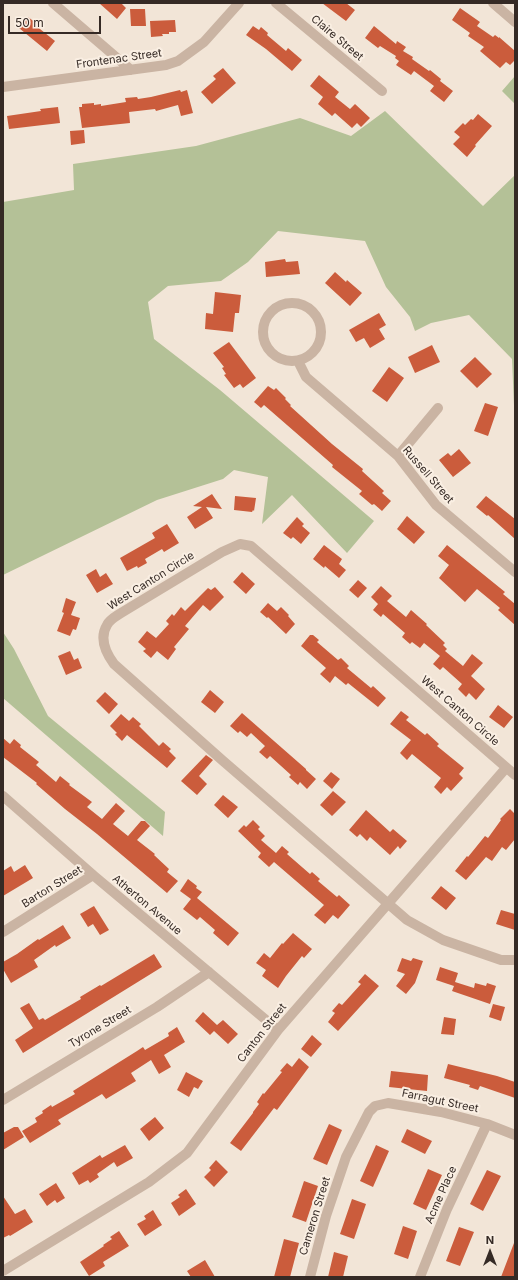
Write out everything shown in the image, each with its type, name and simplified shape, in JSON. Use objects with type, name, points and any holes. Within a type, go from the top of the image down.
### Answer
[{"type":"street","points":[[53,3],[131,70]]},
{"type":"street","name":"Frontenac Street","points":[[3,87],[166,65],[178,61],[204,42],[239,3]]},
{"type":"street","name":"Claire Street","points":[[276,3],[382,91]]},
{"type":"street","points":[[493,3],[515,22]]},
{"type":"street","points":[[290,303],[301,304],[310,308],[317,316],[321,325],[322,335],[319,345],[313,353],[298,361],[285,361],[277,357],[270,351],[265,343],[263,334],[267,316],[282,305],[290,303]]},
{"type":"street","name":"Russell Street","points":[[298,361],[306,377],[398,456],[436,505],[515,570]]},
{"type":"street","points":[[398,456],[438,408]]},
{"type":"street","name":"West Canton Circle","points":[[515,775],[251,546],[240,544],[222,552],[122,612],[110,620],[106,625],[104,631],[104,643],[108,656],[114,664],[222,760],[407,920],[443,940],[501,960],[515,960]]},
{"type":"street","name":"Canton Street","points":[[3,1271],[149,1182],[187,1153],[278,1030],[506,768]]},
{"type":"street","name":"Atherton Avenue","points":[[3,796],[93,875],[278,1030]]},
{"type":"street","name":"Barton Street","points":[[3,932],[93,875]]},
{"type":"street","name":"Tyrone Street","points":[[3,1100],[157,1006],[209,972]]},
{"type":"street","name":"Farragut Street","points":[[344,1163],[369,1112],[375,1106],[388,1103],[441,1112],[487,1124],[515,1135]]},
{"type":"street","name":"Acme Place","points":[[420,1277],[447,1209],[487,1124]]},
{"type":"street","name":"Cameron Street","points":[[310,1277],[326,1216],[344,1163]]},
{"type":"green space","points":[[515,76],[515,104],[502,91]]},
{"type":"green space","points":[[385,111],[483,206],[515,175],[515,429],[512,359],[469,315],[431,323],[415,331],[410,317],[386,287],[365,241],[278,231],[248,262],[221,281],[168,286],[148,302],[154,339],[220,390],[374,521],[347,553],[292,495],[262,524],[268,477],[234,470],[223,479],[157,500],[3,575],[3,202],[74,190],[73,164],[196,146],[300,118],[351,136]]},
{"type":"green space","points":[[3,632],[14,649],[48,716],[165,812],[163,836],[3,698]]},
{"type":"building","points":[[99,3],[121,3],[126,8],[117,19]]},
{"type":"building","points":[[322,3],[346,3],[355,10],[346,21]]},
{"type":"building","points":[[460,8],[480,22],[477,26],[493,37],[495,35],[499,37],[515,51],[515,60],[510,65],[506,62],[500,68],[480,51],[484,47],[468,36],[470,33],[452,20]]},
{"type":"building","points":[[130,9],[145,9],[146,26],[131,26]]},
{"type":"building","points":[[28,17],[36,23],[35,25],[55,41],[47,51],[19,28]]},
{"type":"building","points":[[175,20],[176,32],[162,34],[163,36],[151,37],[150,21]]},
{"type":"building","points":[[253,26],[259,30],[261,27],[268,33],[267,35],[286,51],[288,48],[302,60],[292,71],[266,49],[246,35]]},
{"type":"building","points":[[374,26],[396,44],[397,41],[406,47],[403,51],[413,57],[412,59],[429,71],[430,70],[441,79],[440,81],[453,91],[444,102],[430,91],[434,86],[414,71],[411,75],[396,65],[399,61],[395,58],[396,56],[380,46],[378,48],[365,38]]},
{"type":"building","points":[[223,68],[236,83],[212,104],[201,92],[216,79],[213,76]]},
{"type":"building","points":[[319,75],[339,92],[335,97],[350,109],[355,104],[370,118],[361,127],[357,123],[352,128],[335,113],[332,116],[318,104],[323,97],[310,86]]},
{"type":"building","points":[[180,90],[181,92],[187,90],[193,113],[181,116],[178,105],[156,111],[155,109],[129,112],[130,123],[82,128],[79,107],[82,107],[82,104],[94,103],[94,105],[101,104],[101,106],[126,102],[125,98],[137,97],[138,99]]},
{"type":"building","points":[[58,107],[60,123],[9,129],[7,116]]},
{"type":"building","points":[[478,114],[492,126],[475,145],[476,146],[467,157],[453,144],[460,137],[454,132],[463,123],[465,125],[471,119],[473,120]]},
{"type":"building","points":[[84,130],[85,143],[71,145],[70,131]]},
{"type":"building","points":[[285,259],[286,262],[298,261],[300,274],[266,277],[265,262]]},
{"type":"building","points":[[335,272],[362,293],[350,306],[325,283]]},
{"type":"building","points":[[215,292],[241,295],[239,313],[235,313],[233,332],[205,329],[206,313],[213,314]]},
{"type":"building","points":[[379,313],[386,325],[379,329],[385,339],[370,348],[364,338],[356,342],[349,330]]},
{"type":"building","points":[[229,342],[256,378],[243,388],[240,384],[234,388],[224,375],[226,374],[222,368],[224,367],[213,353]]},
{"type":"building","points":[[432,345],[440,362],[415,373],[408,357]]},
{"type":"building","points":[[475,357],[492,374],[477,388],[460,371]]},
{"type":"building","points":[[389,367],[404,378],[387,402],[372,391]]},
{"type":"building","points":[[268,386],[274,390],[276,388],[286,398],[285,399],[291,405],[290,406],[332,444],[363,469],[362,471],[384,491],[382,493],[391,501],[382,511],[359,494],[362,491],[332,467],[333,465],[264,405],[261,408],[254,402]]},
{"type":"building","points":[[485,403],[498,407],[488,436],[474,431]]},
{"type":"building","points":[[459,449],[471,463],[453,477],[439,460],[448,453],[451,456]]},
{"type":"building","points":[[212,494],[222,509],[206,507],[213,518],[195,529],[187,517],[202,507],[193,506]]},
{"type":"building","points":[[235,496],[256,498],[254,511],[234,510]]},
{"type":"building","points":[[486,496],[515,519],[515,539],[488,515],[487,516],[476,507]]},
{"type":"building","points":[[407,516],[425,532],[414,544],[397,529]]},
{"type":"building","points":[[297,517],[304,524],[302,526],[310,533],[301,544],[293,537],[291,539],[283,533]]},
{"type":"building","points":[[167,524],[179,543],[164,552],[162,549],[145,559],[147,563],[138,568],[137,566],[127,571],[120,558],[155,538],[152,533]]},
{"type":"building","points":[[324,545],[342,559],[339,564],[346,570],[339,578],[325,566],[324,568],[313,559]]},
{"type":"building","points":[[447,545],[505,592],[503,594],[515,604],[515,625],[498,610],[500,608],[477,589],[465,602],[439,578],[449,565],[438,556]]},
{"type":"building","points":[[96,569],[100,577],[106,573],[113,584],[97,593],[86,575]]},
{"type":"building","points":[[242,572],[255,584],[246,594],[233,582]]},
{"type":"building","points":[[358,580],[367,588],[358,598],[349,590]]},
{"type":"building","points":[[381,586],[392,596],[387,601],[406,617],[411,610],[445,643],[443,645],[447,649],[445,651],[463,666],[472,654],[483,663],[471,676],[485,689],[476,700],[469,693],[466,697],[458,689],[462,684],[443,667],[440,670],[433,664],[440,656],[424,643],[420,648],[412,642],[410,644],[402,637],[405,633],[383,614],[381,617],[373,610],[378,604],[371,597]]},
{"type":"building","points":[[215,587],[224,597],[210,611],[203,605],[185,626],[189,629],[174,647],[176,649],[168,660],[157,651],[151,658],[143,651],[146,649],[138,642],[147,631],[156,638],[169,624],[166,621],[172,614],[174,616],[181,607],[185,611],[208,588],[211,590]]},
{"type":"building","points":[[66,598],[76,602],[71,615],[80,618],[76,630],[73,629],[70,636],[57,631],[64,613],[62,612]]},
{"type":"building","points":[[268,603],[277,611],[281,607],[295,624],[286,634],[268,617],[267,618],[260,612]]},
{"type":"building","points":[[310,635],[313,635],[319,640],[317,642],[338,660],[341,658],[349,666],[347,668],[371,688],[373,686],[386,698],[378,707],[348,683],[346,685],[335,676],[330,683],[320,674],[326,668],[301,646]]},
{"type":"building","points":[[70,651],[74,660],[78,658],[82,668],[66,675],[58,656]]},
{"type":"building","points":[[210,690],[224,702],[215,713],[201,702]]},
{"type":"building","points":[[105,692],[118,704],[109,714],[96,701]]},
{"type":"building","points":[[498,705],[513,717],[504,728],[489,717]]},
{"type":"building","points":[[401,711],[409,717],[406,720],[425,735],[427,733],[439,744],[437,746],[464,768],[459,774],[463,778],[451,791],[447,787],[441,794],[434,787],[441,778],[412,754],[407,760],[400,753],[411,740],[390,724]]},
{"type":"building","points":[[242,713],[316,779],[307,789],[300,782],[298,785],[289,777],[291,775],[270,756],[267,759],[259,752],[265,746],[251,733],[247,737],[240,731],[238,733],[230,726]]},
{"type":"building","points":[[121,714],[129,721],[133,717],[141,724],[139,726],[159,746],[163,742],[171,749],[169,751],[176,758],[167,768],[127,735],[122,741],[115,734],[117,733],[110,726]]},
{"type":"building","points":[[3,738],[10,744],[14,739],[21,745],[20,747],[39,762],[36,765],[56,782],[60,776],[70,784],[69,785],[92,802],[87,807],[102,819],[116,803],[125,811],[113,824],[128,836],[141,821],[145,821],[150,826],[137,840],[155,854],[154,855],[169,869],[167,872],[178,881],[167,893],[65,809],[36,784],[37,783],[3,757]]},
{"type":"building","points":[[206,755],[213,760],[199,776],[207,784],[197,795],[181,781]]},
{"type":"building","points":[[331,772],[340,779],[332,789],[323,781]]},
{"type":"building","points":[[333,791],[346,802],[332,816],[320,805]]},
{"type":"building","points":[[223,795],[238,807],[228,818],[214,805]]},
{"type":"building","points":[[510,809],[515,814],[515,839],[506,850],[502,847],[492,861],[486,857],[466,880],[455,871],[485,836],[488,838],[501,820],[500,819]]},
{"type":"building","points":[[366,810],[390,832],[393,829],[407,841],[400,849],[398,846],[390,855],[370,837],[367,841],[360,834],[357,837],[349,830]]},
{"type":"building","points":[[253,820],[260,827],[258,829],[265,836],[261,840],[276,853],[282,846],[289,852],[287,854],[310,874],[312,872],[320,879],[318,881],[337,897],[339,895],[350,905],[338,919],[333,915],[325,924],[314,915],[324,905],[274,862],[269,867],[258,857],[261,853],[238,831],[244,825],[246,827]]},
{"type":"building","points":[[25,865],[33,878],[3,896],[3,871],[11,866],[14,872]]},
{"type":"building","points":[[188,879],[202,892],[197,898],[239,933],[228,946],[213,933],[215,930],[200,917],[197,920],[183,909],[191,899],[180,891]]},
{"type":"building","points":[[441,886],[456,898],[446,910],[431,898]]},
{"type":"building","points":[[94,906],[109,930],[100,935],[93,924],[88,927],[80,914]]},
{"type":"building","points":[[501,910],[515,914],[515,930],[496,924]]},
{"type":"building","points":[[63,925],[71,938],[56,947],[55,945],[34,960],[38,967],[11,983],[3,969],[3,962],[38,939],[39,940]]},
{"type":"building","points":[[293,933],[312,949],[304,958],[302,956],[278,988],[262,976],[266,970],[256,963],[264,953],[270,958],[282,943],[283,944]]},
{"type":"building","points":[[154,954],[162,967],[23,1053],[15,1040],[33,1028],[20,1008],[29,1003],[39,1020],[43,1018],[45,1020],[81,999],[80,997]]},
{"type":"building","points":[[402,958],[411,961],[413,958],[423,961],[415,983],[406,994],[396,986],[405,974],[397,971]]},
{"type":"building","points":[[440,967],[458,973],[455,982],[474,988],[475,983],[486,986],[487,983],[496,986],[490,1004],[452,991],[454,986],[436,980]]},
{"type":"building","points":[[365,974],[379,986],[338,1031],[328,1022],[335,1013],[332,1011],[339,1003],[342,1005],[361,984],[358,982]]},
{"type":"building","points":[[493,1004],[505,1007],[501,1021],[489,1017]]},
{"type":"building","points":[[203,1012],[217,1025],[223,1020],[238,1034],[228,1044],[214,1031],[210,1035],[195,1021]]},
{"type":"building","points":[[444,1017],[456,1019],[454,1035],[441,1034]]},
{"type":"building","points":[[177,1027],[185,1042],[164,1055],[171,1067],[159,1074],[151,1060],[131,1073],[136,1081],[106,1099],[102,1094],[58,1120],[61,1124],[30,1143],[22,1131],[37,1122],[35,1118],[43,1113],[42,1111],[51,1105],[52,1107],[75,1094],[73,1091],[143,1047],[145,1050],[169,1036],[168,1033]]},
{"type":"building","points":[[312,1035],[322,1044],[311,1057],[301,1049]]},
{"type":"building","points":[[299,1058],[309,1067],[277,1110],[274,1108],[241,1151],[230,1143],[259,1104],[257,1102],[263,1093],[264,1094],[282,1072],[280,1071],[287,1063],[292,1067]]},
{"type":"building","points":[[448,1064],[515,1082],[515,1098],[480,1086],[478,1090],[469,1087],[470,1085],[444,1078]]},
{"type":"building","points":[[391,1071],[428,1075],[427,1091],[389,1087]]},
{"type":"building","points":[[186,1072],[203,1081],[198,1089],[194,1087],[189,1097],[177,1090]]},
{"type":"building","points":[[155,1117],[164,1128],[149,1141],[140,1129]]},
{"type":"building","points":[[329,1124],[342,1130],[327,1165],[313,1159]]},
{"type":"building","points":[[14,1127],[18,1127],[24,1137],[3,1150],[3,1133]]},
{"type":"building","points":[[407,1129],[432,1141],[425,1154],[401,1142]]},
{"type":"building","points":[[125,1145],[133,1158],[117,1167],[114,1162],[97,1174],[99,1177],[90,1183],[88,1180],[79,1185],[72,1173],[100,1155],[102,1158]]},
{"type":"building","points":[[376,1145],[389,1151],[373,1187],[360,1181]]},
{"type":"building","points":[[216,1160],[228,1172],[214,1187],[204,1177],[211,1170],[209,1168]]},
{"type":"building","points":[[428,1169],[442,1175],[426,1210],[413,1204]]},
{"type":"building","points":[[487,1170],[501,1176],[483,1211],[470,1204]]},
{"type":"building","points":[[304,1181],[318,1186],[306,1222],[292,1217]]},
{"type":"building","points":[[56,1183],[65,1198],[57,1203],[55,1200],[47,1206],[39,1194]]},
{"type":"building","points":[[186,1189],[196,1204],[179,1216],[171,1203],[180,1197],[178,1195]]},
{"type":"building","points":[[3,1196],[15,1214],[25,1209],[33,1222],[10,1236],[9,1235],[3,1238]]},
{"type":"building","points":[[352,1199],[366,1204],[354,1239],[340,1234]]},
{"type":"building","points":[[153,1210],[162,1225],[145,1236],[137,1224],[146,1219],[144,1216]]},
{"type":"building","points":[[403,1226],[417,1231],[408,1259],[394,1254]]},
{"type":"building","points":[[459,1227],[474,1232],[460,1266],[446,1261]]},
{"type":"building","points":[[119,1231],[129,1246],[103,1262],[105,1266],[89,1276],[80,1262],[104,1246],[103,1245],[112,1239],[110,1237]]},
{"type":"building","points":[[284,1239],[299,1243],[290,1277],[274,1277]]},
{"type":"building","points":[[514,1243],[515,1277],[501,1277]]},
{"type":"building","points":[[334,1252],[348,1256],[343,1277],[328,1277]]},
{"type":"building","points":[[205,1260],[215,1277],[191,1277],[187,1271]]}]
